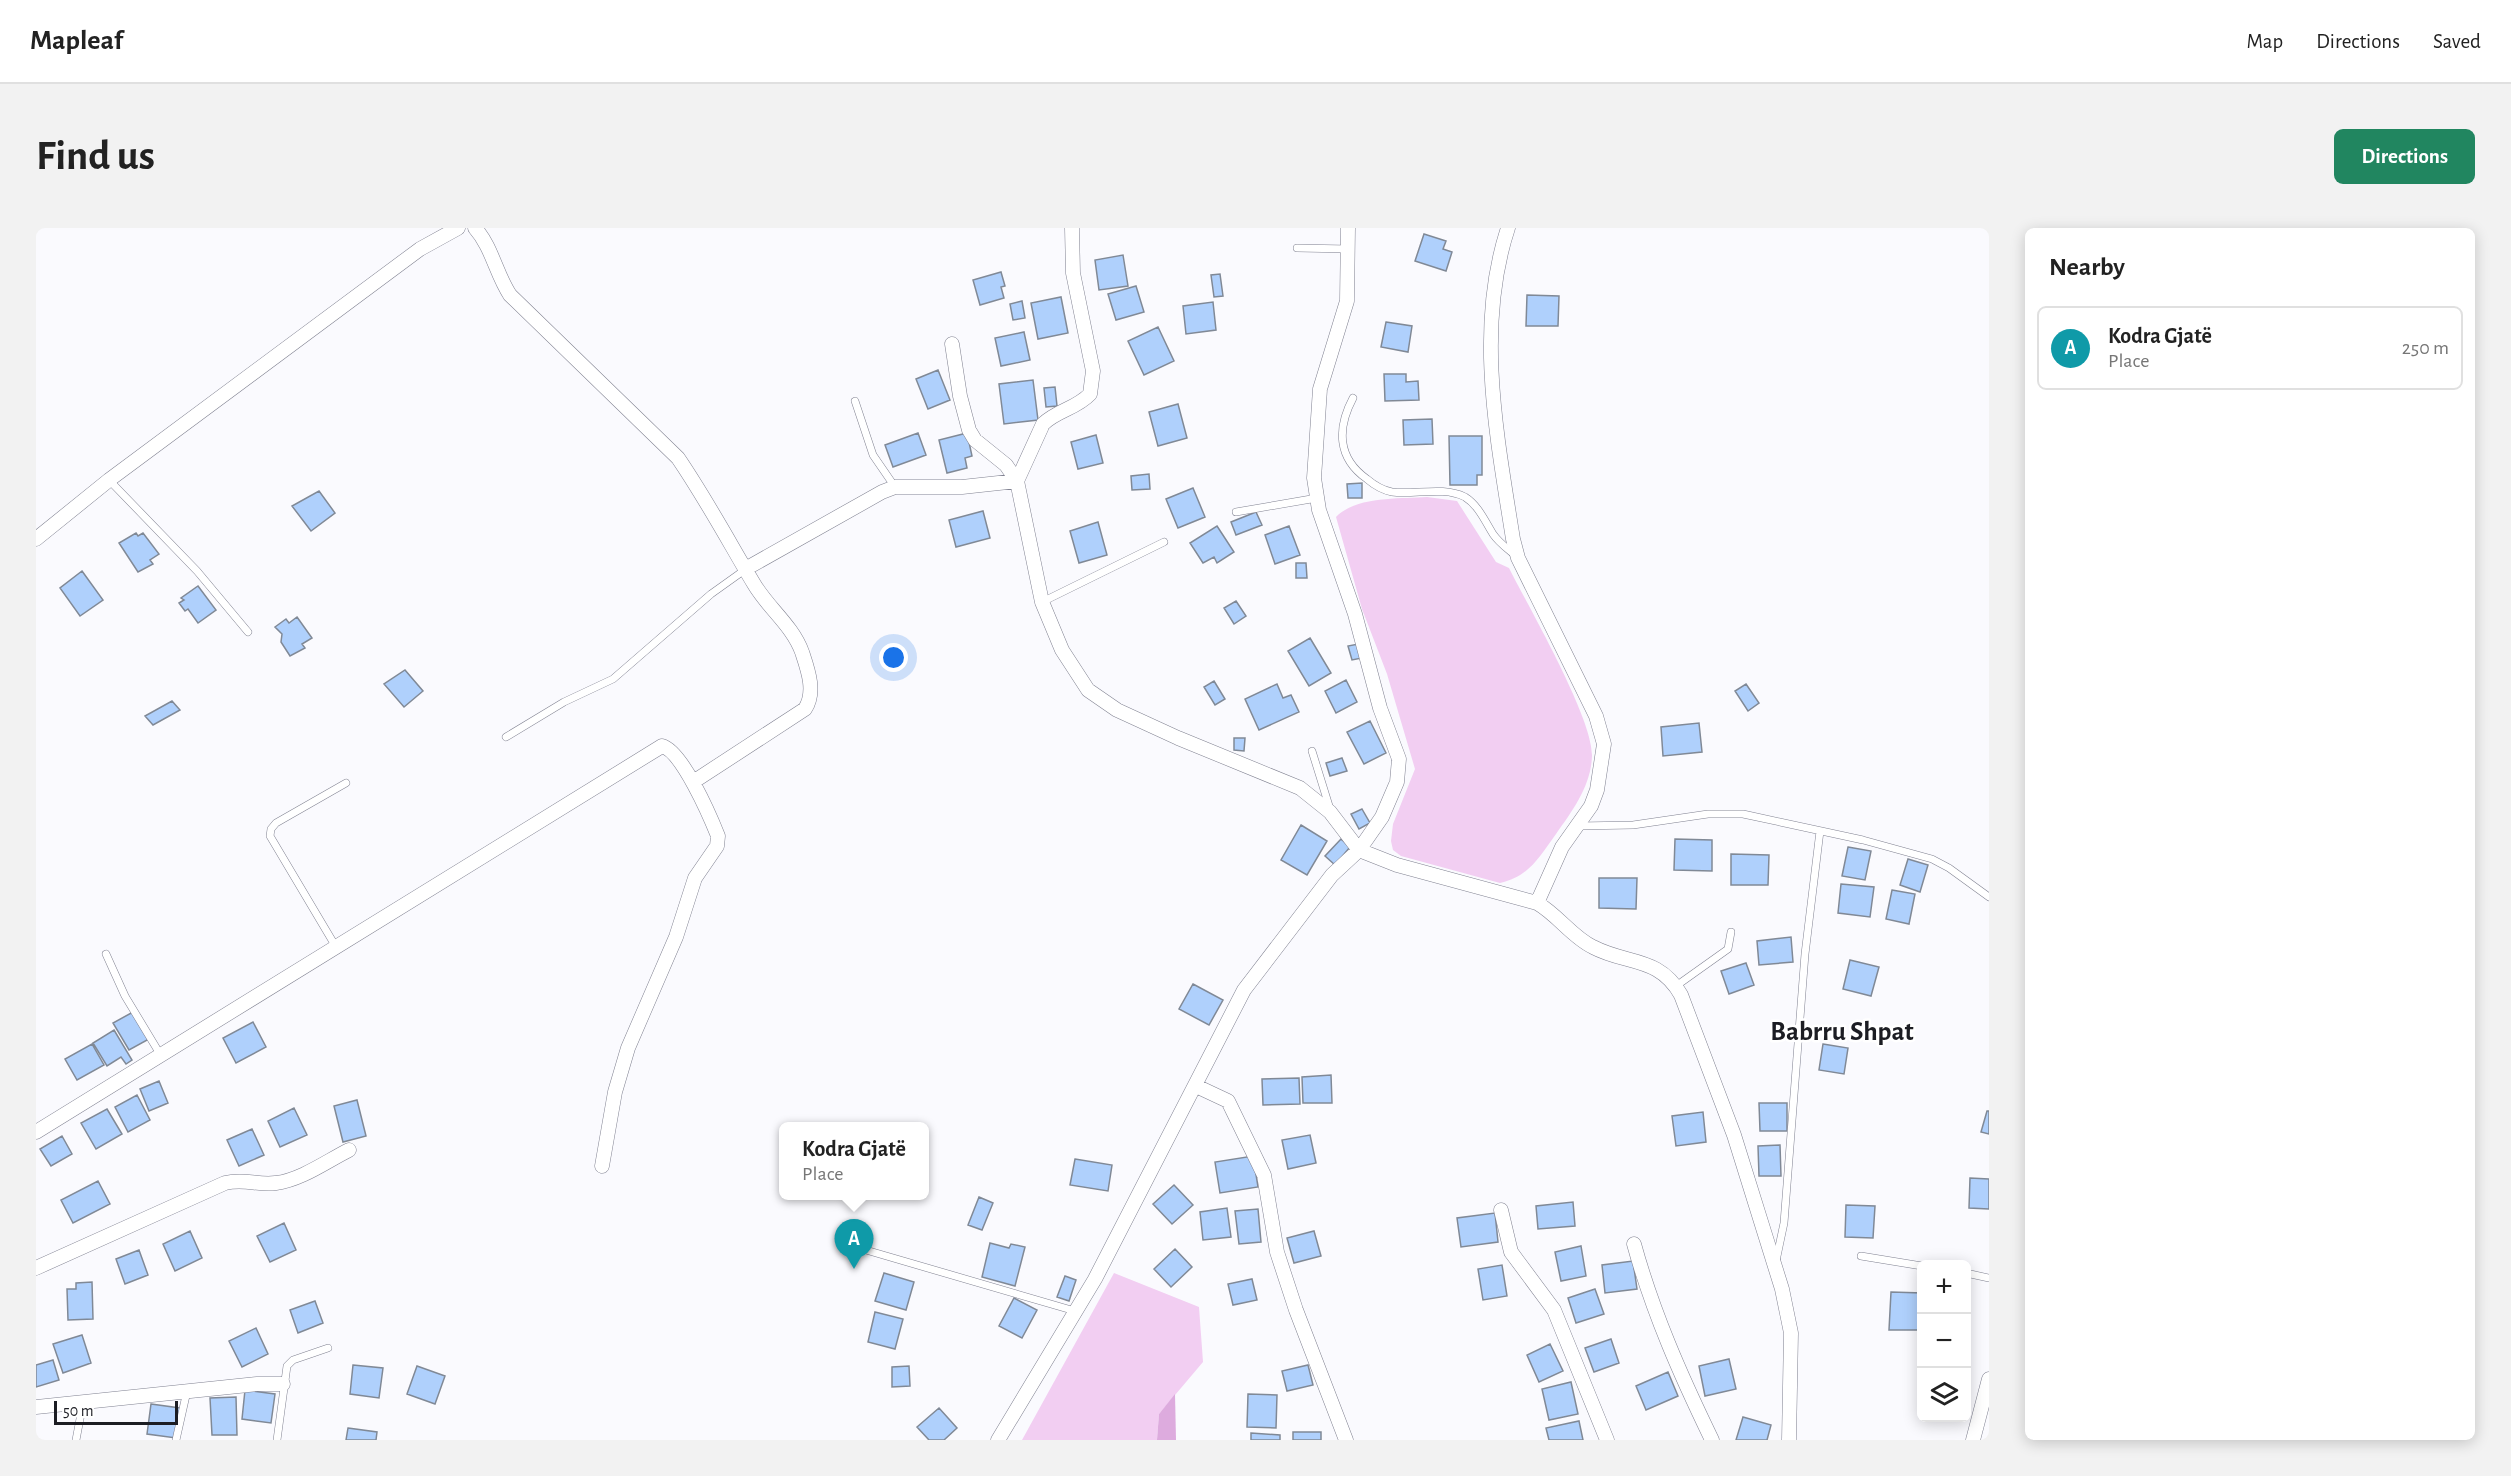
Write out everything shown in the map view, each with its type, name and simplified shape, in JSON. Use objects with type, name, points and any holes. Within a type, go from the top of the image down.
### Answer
[{"type":"street","points":[[36,539],[109,480],[420,249],[458,228]]},
{"type":"street","points":[[476,228],[488,247],[499,279],[510,295],[678,458],[747,568],[754,584],[792,633],[801,650],[810,682],[809,703],[797,717],[693,782]]},
{"type":"street","points":[[1017,481],[1043,423],[1050,417],[1073,408],[1090,394],[1093,371],[1073,273],[1072,228]]},
{"type":"street","points":[[1508,228],[1494,279],[1490,348],[1500,452],[1513,539],[1518,558],[1601,730],[1604,744],[1599,783],[1591,806],[1562,847],[1537,903]]},
{"type":"street","points":[[998,1440],[1076,1311],[1125,1223],[1244,990],[1332,875],[1359,850],[1382,818],[1393,795],[1399,759],[1317,498],[1314,478],[1320,388],[1347,301],[1351,236]]},
{"type":"street","points":[[952,344],[960,396],[969,430],[975,440],[1006,465],[1017,481],[1042,602],[1062,650],[1074,672],[1088,690],[1102,701],[1228,761],[1285,780],[1315,798],[1330,812],[1359,850],[1397,865],[1537,903],[1551,911],[1590,946],[1658,969],[1676,986],[1734,1135],[1776,1263],[1791,1333],[1789,1440]]},
{"type":"street","points":[[747,568],[867,499],[895,487],[962,487],[1017,481]]},
{"type":"street","points":[[36,1132],[659,747],[669,749],[693,782],[718,836],[717,846],[692,886],[676,937],[628,1048],[615,1092],[602,1166]]},
{"type":"street","points":[[1196,1086],[1228,1101],[1264,1175],[1277,1252],[1296,1310],[1346,1440]]},
{"type":"street","points":[[36,1268],[225,1183],[238,1180],[265,1184],[285,1181],[349,1150]]},
{"type":"street","points":[[1501,1210],[1511,1252],[1554,1310],[1607,1440]]},
{"type":"street","points":[[1634,1244],[1649,1298],[1667,1344],[1712,1440]]},
{"type":"street","points":[[1973,1440],[1989,1379]]},
{"type":"street","points":[[36,1407],[187,1391],[283,1384]]},
{"type":"lane","points":[[1297,248],[1351,236]]},
{"type":"lane","points":[[1353,398],[1343,416],[1342,447],[1348,460],[1362,476],[1390,492],[1430,491],[1466,498],[1474,504],[1494,536],[1518,558]]},
{"type":"lane","points":[[855,401],[873,455],[895,487]]},
{"type":"lane","points":[[109,480],[197,572],[248,632]]},
{"type":"lane","points":[[1236,512],[1317,498]]},
{"type":"lane","points":[[1042,602],[1164,542]]},
{"type":"lane","points":[[506,737],[564,702],[613,679],[711,594],[747,568]]},
{"type":"lane","points":[[1312,751],[1330,812]]},
{"type":"lane","points":[[336,947],[270,836],[276,823],[346,783]]},
{"type":"lane","points":[[1578,826],[1633,825],[1726,813],[1751,816],[1863,840],[1932,859],[1949,868],[1989,897]]},
{"type":"lane","points":[[1776,1263],[1785,1223],[1805,954],[1820,831]]},
{"type":"lane","points":[[1676,986],[1728,949],[1731,932]]},
{"type":"lane","points":[[106,954],[125,996],[160,1054]]},
{"type":"lane","points":[[859,1248],[1076,1311]]},
{"type":"lane","points":[[1862,1256],[1917,1265]]},
{"type":"lane","points":[[1971,1274],[1989,1278]]},
{"type":"lane","points":[[277,1440],[287,1366],[293,1360],[328,1348]]},
{"type":"lane","points":[[177,1440],[187,1391]]},
{"type":"lane","points":[[76,1440],[83,1402]]},
{"type":"shaded area","points":[[1427,497],[1457,501],[1496,562],[1509,568],[1571,690],[1590,739],[1591,767],[1585,788],[1575,807],[1533,864],[1519,876],[1500,883],[1401,856],[1393,850],[1391,841],[1393,824],[1415,769],[1387,674],[1362,609],[1336,517],[1355,505],[1366,502]]},
{"type":"shaded area","points":[[1114,1273],[1199,1307],[1203,1362],[1159,1414],[1157,1440],[1022,1440]]},
{"type":"shaded area","points":[[1175,1394],[1176,1440],[1157,1440],[1159,1414]]},
{"type":"building","points":[[1424,234],[1446,241],[1443,249],[1452,252],[1446,271],[1415,261]]},
{"type":"building","points":[[1123,255],[1128,286],[1099,290],[1095,260]]},
{"type":"building","points":[[1001,272],[1005,286],[1001,287],[1004,298],[980,305],[973,280]]},
{"type":"building","points":[[1220,274],[1223,296],[1214,297],[1211,275]]},
{"type":"building","points":[[1136,286],[1144,312],[1116,320],[1108,294]]},
{"type":"building","points":[[1527,295],[1559,296],[1558,326],[1526,326]]},
{"type":"building","points":[[1061,297],[1068,333],[1038,339],[1031,303]]},
{"type":"building","points":[[1022,301],[1025,318],[1013,320],[1010,304]]},
{"type":"building","points":[[1213,302],[1216,330],[1186,334],[1183,306]]},
{"type":"building","points":[[1386,322],[1412,326],[1408,352],[1381,347]]},
{"type":"building","points":[[1158,327],[1174,361],[1144,375],[1128,341]]},
{"type":"building","points":[[1024,332],[1030,360],[1001,366],[995,338]]},
{"type":"building","points":[[938,370],[950,400],[928,409],[916,379]]},
{"type":"building","points":[[1384,374],[1406,374],[1406,382],[1418,381],[1419,400],[1385,401]]},
{"type":"building","points":[[1033,380],[1038,420],[1004,424],[999,384]]},
{"type":"building","points":[[1055,387],[1057,406],[1046,407],[1044,388]]},
{"type":"building","points":[[1178,404],[1187,438],[1158,446],[1149,412]]},
{"type":"building","points":[[1432,419],[1433,444],[1404,445],[1403,420]]},
{"type":"building","points":[[918,433],[926,455],[893,467],[885,445]]},
{"type":"building","points":[[967,433],[972,456],[965,458],[967,468],[947,473],[939,440]]},
{"type":"building","points":[[1096,435],[1103,463],[1078,469],[1071,442]]},
{"type":"building","points":[[1449,436],[1482,436],[1482,475],[1477,475],[1477,485],[1450,485]]},
{"type":"building","points":[[1149,474],[1150,489],[1132,490],[1131,476]]},
{"type":"building","points":[[1362,483],[1362,498],[1348,498],[1347,484]]},
{"type":"building","points":[[1193,488],[1205,517],[1178,528],[1166,499]]},
{"type":"building","points":[[319,491],[335,513],[311,531],[292,506]]},
{"type":"building","points":[[983,511],[990,538],[956,547],[949,520]]},
{"type":"building","points":[[1256,512],[1262,525],[1236,535],[1231,522]]},
{"type":"building","points":[[1098,522],[1107,555],[1079,563],[1070,531]]},
{"type":"building","points":[[1217,526],[1234,552],[1217,563],[1214,557],[1203,563],[1190,543]]},
{"type":"building","points":[[1289,526],[1300,555],[1275,564],[1265,535]]},
{"type":"building","points":[[136,533],[138,536],[143,533],[159,554],[150,560],[153,564],[138,572],[119,543]]},
{"type":"building","points":[[1296,563],[1306,563],[1307,578],[1296,578]]},
{"type":"building","points":[[82,571],[103,600],[80,616],[60,588]]},
{"type":"building","points":[[198,586],[216,610],[198,623],[188,609],[185,611],[179,603],[184,600],[181,598]]},
{"type":"building","points":[[1236,601],[1246,616],[1234,624],[1224,608]]},
{"type":"building","points":[[297,617],[312,638],[302,644],[305,648],[290,656],[281,642],[282,634],[275,627],[286,619],[289,623]]},
{"type":"building","points":[[1310,638],[1331,673],[1309,686],[1288,651]]},
{"type":"building","points":[[1358,644],[1362,658],[1352,660],[1348,646]]},
{"type":"building","points":[[405,670],[423,691],[404,707],[384,684]]},
{"type":"building","points":[[1346,680],[1357,702],[1336,713],[1325,691]]},
{"type":"building","points":[[1214,681],[1225,699],[1215,705],[1204,687]]},
{"type":"building","points":[[1277,684],[1283,698],[1291,695],[1299,712],[1259,730],[1245,699]]},
{"type":"building","points":[[1746,684],[1759,703],[1748,711],[1735,691]]},
{"type":"building","points":[[172,701],[180,710],[153,725],[145,716]]},
{"type":"building","points":[[1370,721],[1386,753],[1364,764],[1347,732]]},
{"type":"building","points":[[1699,723],[1702,752],[1663,756],[1661,727]]},
{"type":"building","points":[[1234,738],[1245,738],[1244,751],[1234,750]]},
{"type":"building","points":[[1342,758],[1347,771],[1330,776],[1326,763]]},
{"type":"building","points":[[1362,809],[1370,823],[1359,829],[1351,814]]},
{"type":"building","points":[[1301,825],[1327,841],[1307,875],[1281,860]]},
{"type":"building","points":[[1341,839],[1350,847],[1335,865],[1325,856]]},
{"type":"building","points":[[1675,839],[1712,840],[1712,871],[1674,870]]},
{"type":"building","points":[[1848,847],[1871,851],[1865,880],[1842,876]]},
{"type":"building","points":[[1731,854],[1769,855],[1768,885],[1731,885]]},
{"type":"building","points":[[1908,859],[1928,865],[1920,892],[1900,885]]},
{"type":"building","points":[[1599,878],[1637,878],[1636,909],[1599,908]]},
{"type":"building","points":[[1841,884],[1874,887],[1870,917],[1838,913]]},
{"type":"building","points":[[1892,890],[1915,894],[1909,924],[1886,919]]},
{"type":"building","points":[[1791,937],[1793,962],[1759,965],[1757,941]]},
{"type":"building","points":[[1850,960],[1879,967],[1871,996],[1843,989]]},
{"type":"building","points":[[1746,963],[1754,985],[1729,994],[1721,971]]},
{"type":"building","points":[[1193,984],[1223,1000],[1209,1025],[1179,1009]]},
{"type":"building","points":[[133,1012],[149,1039],[129,1050],[113,1023]]},
{"type":"building","points":[[253,1022],[266,1047],[236,1063],[223,1038]]},
{"type":"building","points":[[114,1030],[132,1060],[126,1064],[121,1057],[107,1066],[93,1043]]},
{"type":"building","points":[[92,1044],[104,1065],[77,1080],[65,1059]]},
{"type":"building","points":[[1823,1044],[1848,1048],[1844,1074],[1819,1070]]},
{"type":"building","points":[[1331,1075],[1332,1103],[1303,1103],[1302,1077]]},
{"type":"building","points":[[1299,1078],[1300,1104],[1263,1105],[1262,1079]]},
{"type":"building","points":[[159,1081],[168,1103],[149,1111],[140,1089]]},
{"type":"building","points":[[137,1095],[150,1120],[128,1132],[115,1107]]},
{"type":"building","points":[[357,1100],[366,1136],[343,1142],[334,1106]]},
{"type":"building","points":[[1759,1103],[1787,1103],[1787,1131],[1760,1131]]},
{"type":"building","points":[[294,1108],[307,1135],[280,1147],[268,1121]]},
{"type":"building","points":[[107,1109],[122,1134],[96,1149],[81,1123]]},
{"type":"building","points":[[1987,1111],[1989,1111],[1989,1134],[1981,1132]]},
{"type":"building","points":[[1703,1112],[1706,1142],[1676,1146],[1672,1116]]},
{"type":"building","points":[[252,1129],[264,1155],[239,1166],[227,1140]]},
{"type":"building","points":[[1310,1135],[1316,1163],[1288,1169],[1282,1140]]},
{"type":"building","points":[[62,1136],[72,1154],[51,1166],[40,1149]]},
{"type":"building","points":[[1780,1145],[1781,1176],[1759,1176],[1758,1146]]},
{"type":"building","points":[[1253,1156],[1258,1187],[1220,1193],[1215,1162]]},
{"type":"building","points":[[1075,1159],[1112,1165],[1108,1191],[1070,1185]]},
{"type":"building","points":[[1970,1178],[1989,1179],[1989,1209],[1969,1208]]},
{"type":"building","points":[[98,1181],[110,1204],[73,1223],[61,1200]]},
{"type":"building","points":[[1174,1185],[1193,1205],[1172,1224],[1153,1204]]},
{"type":"building","points":[[979,1197],[993,1203],[982,1230],[968,1225]]},
{"type":"building","points":[[1573,1202],[1575,1226],[1538,1229],[1536,1206]]},
{"type":"building","points":[[1846,1205],[1875,1206],[1873,1238],[1845,1237]]},
{"type":"building","points":[[1227,1208],[1231,1237],[1203,1240],[1200,1212]]},
{"type":"building","points":[[1258,1209],[1261,1242],[1239,1244],[1235,1211]]},
{"type":"building","points":[[1495,1213],[1498,1242],[1461,1247],[1457,1218]]},
{"type":"building","points":[[284,1223],[296,1250],[270,1262],[257,1236]]},
{"type":"building","points":[[190,1231],[202,1258],[175,1271],[163,1244]]},
{"type":"building","points":[[1314,1231],[1321,1256],[1294,1263],[1287,1238]]},
{"type":"building","points":[[990,1243],[1009,1248],[1011,1244],[1025,1247],[1015,1286],[982,1277]]},
{"type":"building","points":[[1581,1246],[1586,1276],[1561,1281],[1555,1252]]},
{"type":"building","points":[[1175,1249],[1192,1267],[1171,1287],[1154,1269]]},
{"type":"building","points":[[139,1250],[148,1275],[125,1284],[116,1259]]},
{"type":"building","points":[[1633,1261],[1637,1289],[1605,1293],[1602,1265]]},
{"type":"building","points":[[1502,1265],[1507,1296],[1483,1300],[1478,1269]]},
{"type":"building","points":[[884,1273],[914,1282],[906,1310],[875,1301]]},
{"type":"building","points":[[1065,1276],[1076,1280],[1069,1301],[1057,1297]]},
{"type":"building","points":[[1252,1279],[1257,1300],[1233,1305],[1228,1284]]},
{"type":"building","points":[[92,1282],[93,1319],[68,1320],[67,1289],[76,1289],[76,1283]]},
{"type":"building","points":[[1595,1289],[1604,1314],[1576,1323],[1568,1298]]},
{"type":"building","points":[[1891,1292],[1917,1293],[1917,1330],[1889,1330]]},
{"type":"building","points":[[1014,1298],[1037,1310],[1022,1338],[999,1326]]},
{"type":"building","points":[[315,1301],[323,1323],[298,1333],[290,1310]]},
{"type":"building","points":[[875,1312],[903,1319],[895,1349],[868,1342]]},
{"type":"building","points":[[256,1328],[268,1354],[242,1367],[229,1341]]},
{"type":"building","points":[[82,1335],[91,1363],[63,1373],[53,1344]]},
{"type":"building","points":[[1611,1339],[1619,1363],[1594,1372],[1585,1348]]},
{"type":"building","points":[[1550,1344],[1563,1371],[1539,1382],[1527,1355]]},
{"type":"building","points":[[1729,1359],[1736,1389],[1705,1396],[1699,1366]]},
{"type":"building","points":[[53,1360],[59,1380],[36,1387],[36,1365]]},
{"type":"building","points":[[353,1365],[383,1368],[379,1398],[350,1394]]},
{"type":"building","points":[[1308,1365],[1313,1385],[1287,1391],[1282,1371]]},
{"type":"building","points":[[417,1366],[445,1376],[435,1404],[407,1394]]},
{"type":"building","points":[[909,1366],[910,1386],[892,1387],[892,1367]]},
{"type":"building","points":[[1668,1372],[1678,1396],[1646,1410],[1636,1386]]},
{"type":"building","points":[[1571,1382],[1578,1414],[1549,1420],[1542,1389]]},
{"type":"building","points":[[245,1390],[275,1394],[271,1423],[242,1419]]},
{"type":"building","points":[[1248,1394],[1277,1395],[1276,1428],[1247,1427]]},
{"type":"building","points":[[236,1397],[237,1435],[212,1435],[210,1398]]},
{"type":"building","points":[[151,1404],[180,1408],[176,1438],[147,1434]]},
{"type":"building","points":[[939,1408],[957,1428],[944,1440],[929,1440],[917,1427]]},
{"type":"building","points":[[1743,1417],[1771,1425],[1767,1440],[1736,1440]]},
{"type":"building","points":[[1579,1421],[1583,1440],[1549,1440],[1546,1428]]},
{"type":"building","points":[[348,1428],[377,1432],[376,1440],[346,1440]]},
{"type":"building","points":[[1293,1432],[1321,1432],[1321,1440],[1293,1440]]},
{"type":"building","points":[[1251,1433],[1280,1435],[1280,1440],[1251,1440]]},
{"type":"place","name":"Kodra Gjatë","points":[[854,1269]]},
{"type":"district","name":"Babrru Shpat","points":[[1842,1031]]}]
